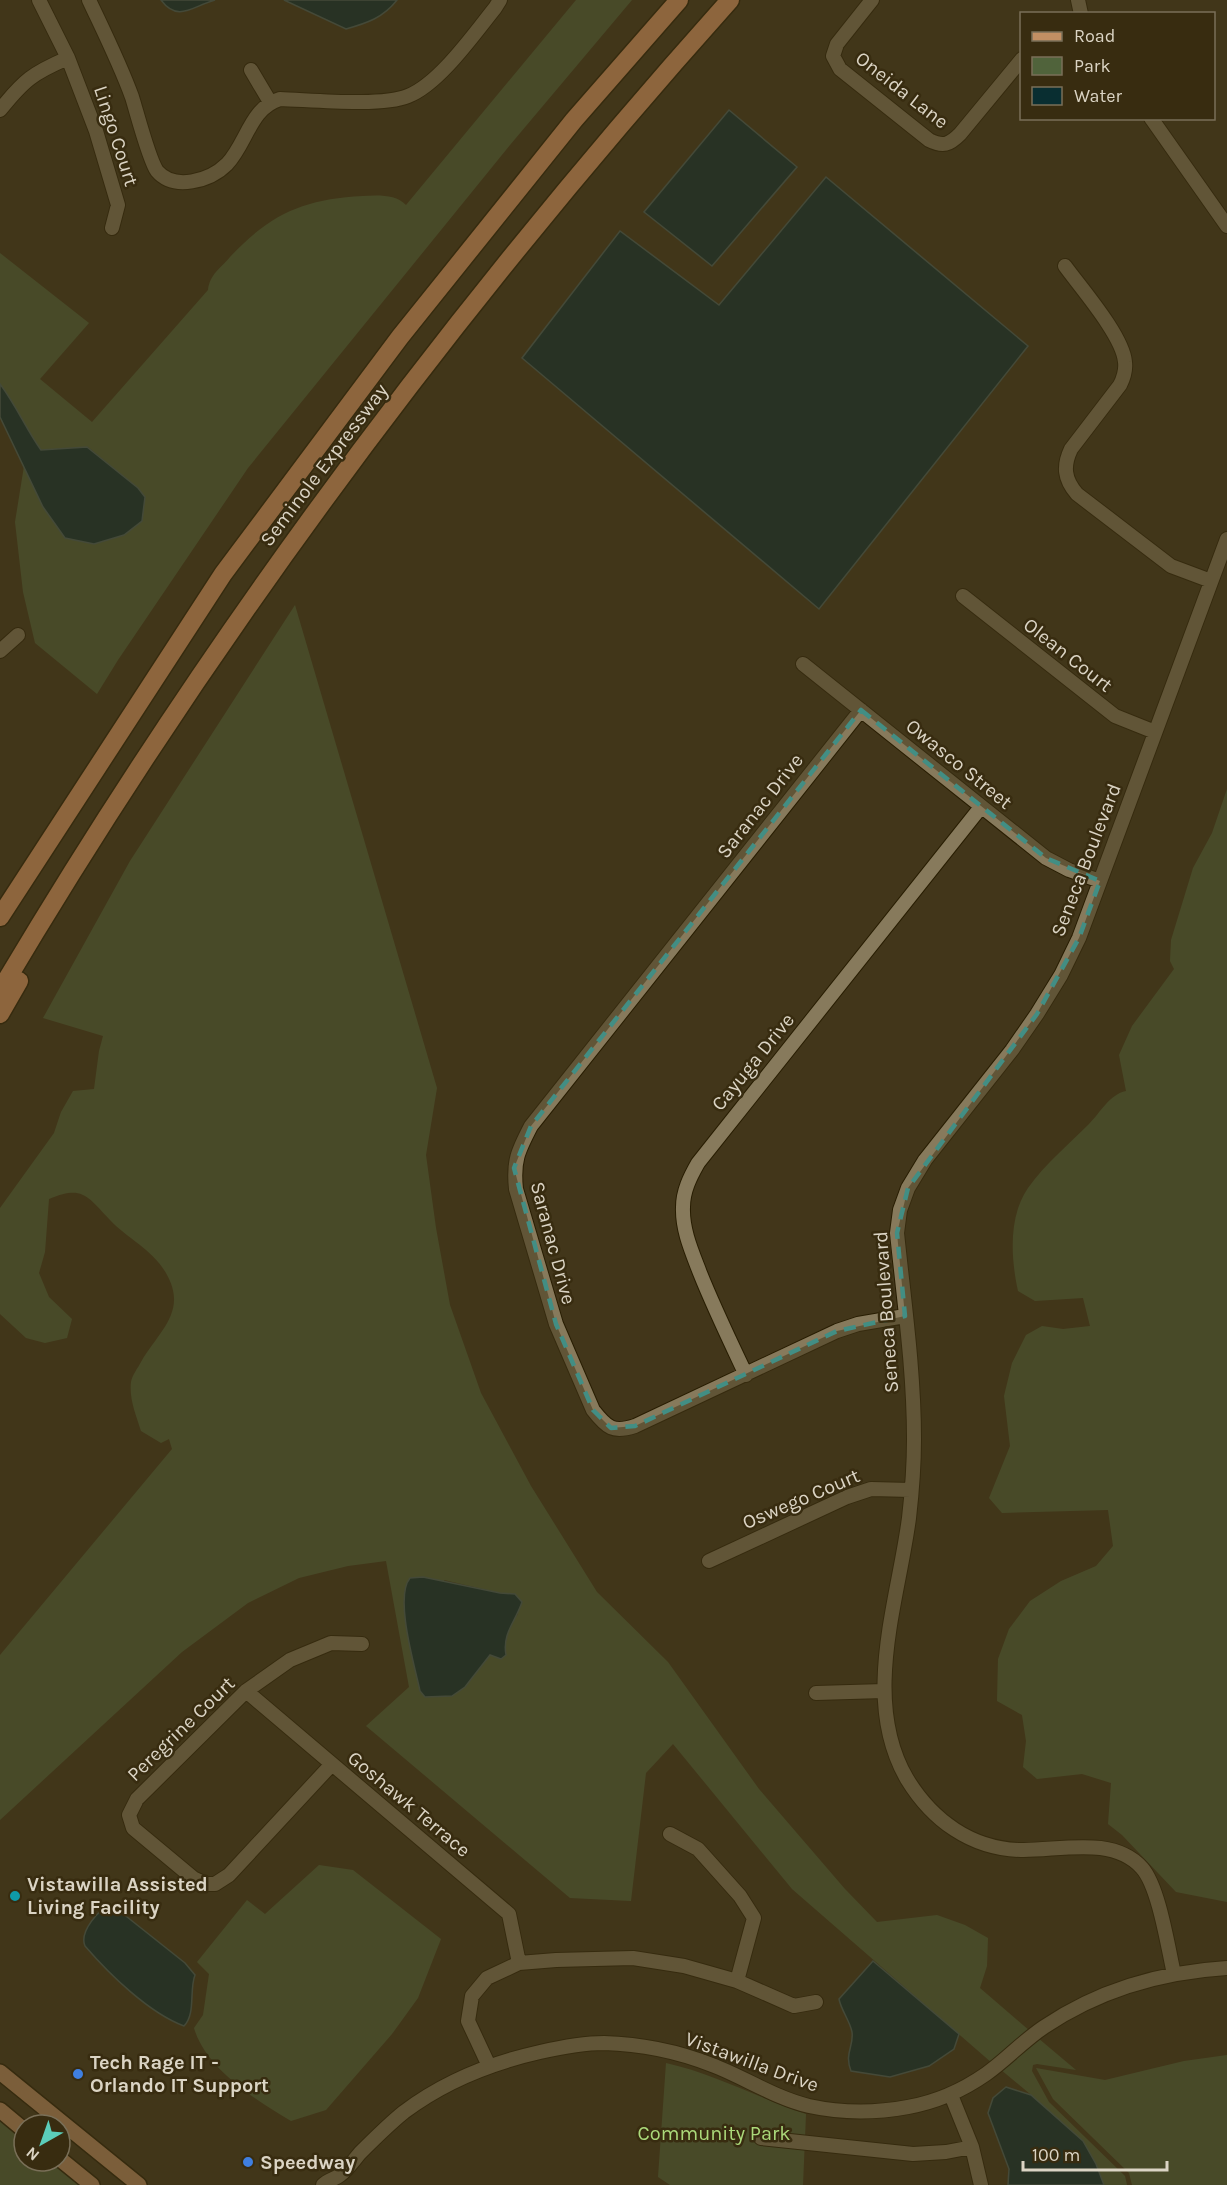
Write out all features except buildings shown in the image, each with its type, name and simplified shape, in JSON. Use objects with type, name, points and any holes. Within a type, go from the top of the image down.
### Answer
[{"type":"highway","name":"Seminole Expressway","points":[[0,917],[254,530],[407,328],[574,120],[679,0]]},
{"type":"highway","name":"Seminole Expressway","points":[[0,992],[62,887],[270,574],[485,290],[598,152],[730,0]]},
{"type":"highway","points":[[0,1014],[125,803],[137,771]]},
{"type":"main road","points":[[0,2072],[139,2185]]},
{"type":"main road","points":[[0,2110],[12,2120]]},
{"type":"main road","points":[[72,2169],[92,2185]]},
{"type":"street","name":"Lingo Court","points":[[39,0],[68,58],[96,131],[118,205],[112,228]]},
{"type":"street","points":[[89,0],[131,96],[155,169],[177,183],[213,174],[226,165],[239,148],[255,118],[270,102],[280,99],[380,101],[409,96],[424,87],[440,72],[500,0]]},
{"type":"street","name":"Oneida Lane","points":[[872,0],[837,44],[833,56],[840,69],[929,140],[940,145],[951,143],[960,134],[1020,61]]},
{"type":"street","points":[[0,110],[19,87],[38,71],[68,58]]},
{"type":"street","points":[[251,70],[270,102]]},
{"type":"street","points":[[1152,120],[1227,226]]},
{"type":"street","points":[[1065,266],[1118,338],[1126,360],[1125,375],[1120,385],[1066,458],[1065,472],[1069,484],[1077,494],[1156,556],[1171,566],[1211,581]]},
{"type":"street","name":"Seneca Boulevard","points":[[1174,1974],[1154,1892],[1142,1868],[1125,1855],[1105,1849],[1019,1850],[993,1847],[967,1836],[942,1822],[924,1804],[894,1753],[884,1691],[886,1661],[909,1518],[914,1438],[897,1233],[900,1209],[908,1188],[925,1160],[1037,1014],[1061,975],[1079,938],[1227,539]]},
{"type":"street","name":"Olean Court","points":[[963,596],[1115,716],[1155,732]]},
{"type":"street","points":[[0,651],[18,636]]},
{"type":"street","name":"Owasco Street","points":[[803,663],[1046,858],[1069,870],[1100,881]]},
{"type":"street","name":"Saranac Drive","points":[[861,710],[531,1126],[521,1144],[514,1168],[516,1189],[556,1324],[584,1393],[602,1422],[611,1428],[623,1430],[635,1426],[837,1331],[858,1323],[905,1316]]},
{"type":"street","name":"Cayuga Drive","points":[[746,1375],[688,1244],[682,1206],[690,1176],[981,807]]},
{"type":"street","name":"Oswego Court","points":[[709,1561],[847,1497],[871,1489],[911,1490]]},
{"type":"street","name":"Peregrine Court","points":[[332,1764],[229,1875],[215,1884],[206,1884],[193,1878],[134,1828],[129,1815],[137,1799],[246,1691],[290,1660],[331,1642],[362,1644]]},
{"type":"street","name":"Goshawk Terrace","points":[[246,1691],[509,1914],[519,1964]]},
{"type":"street","points":[[816,1693],[884,1691]]},
{"type":"street","points":[[670,1834],[698,1849],[740,1896],[754,1918],[737,1982]]},
{"type":"street","points":[[489,2066],[468,2021],[472,1996],[487,1978],[519,1964],[556,1960],[633,1958],[684,1966],[737,1982],[794,2006],[816,2002]]},
{"type":"street","name":"Vistawilla Drive","points":[[323,2185],[340,2180],[370,2143],[403,2113],[448,2084],[489,2066],[572,2045],[603,2043],[675,2054],[711,2065],[807,2105],[839,2110],[878,2111],[910,2107],[951,2095],[987,2074],[1044,2027],[1085,2003],[1124,1987],[1174,1974],[1227,1968]]},
{"type":"street","points":[[951,2095],[972,2147],[981,2185]]},
{"type":"street","points":[[761,2138],[913,2154],[946,2152],[972,2147]]},
{"type":"highlighted area","points":[[861,710],[1046,858],[1100,881],[1079,938],[1037,1014],[908,1188],[897,1233],[905,1316],[837,1331],[635,1426],[611,1428],[593,1410],[556,1324],[514,1168],[531,1126]]},
{"type":"green space","points":[[576,0],[632,0],[510,145],[248,468],[97,694],[35,643],[23,592],[15,522],[24,466],[43,507],[145,497],[138,488],[88,447],[41,450],[0,384],[0,253],[89,323],[40,379],[92,422],[208,290],[216,272],[259,230],[289,212],[323,201],[380,196],[392,197],[406,205]]},
{"type":"green space","points":[[295,605],[437,1088],[426,1155],[436,1228],[450,1305],[481,1393],[531,1486],[597,1592],[668,1662],[759,1789],[845,1889],[877,1922],[937,1915],[965,1925],[988,1938],[987,1966],[980,1988],[1030,2031],[992,2063],[792,1889],[673,1744],[646,1773],[631,1901],[570,1898],[366,1726],[409,1687],[386,1561],[348,1566],[299,1578],[248,1603],[182,1652],[0,1820],[0,1655],[172,1449],[169,1439],[161,1443],[141,1431],[133,1407],[131,1382],[169,1320],[174,1298],[172,1286],[154,1257],[117,1227],[90,1199],[84,1195],[70,1193],[49,1199],[45,1252],[39,1273],[49,1297],[72,1319],[67,1338],[45,1343],[26,1338],[0,1314],[0,1208],[54,1133],[61,1112],[73,1091],[94,1089],[103,1036],[43,1018],[130,861]],"holes":[[[444,1580],[500,1593],[515,1594],[518,1614],[508,1628],[501,1658],[490,1655],[465,1687]]]},
{"type":"green space","points":[[1227,789],[1227,1902],[1176,1892],[1122,1835],[1108,1824],[1111,1783],[1082,1774],[1037,1779],[1023,1767],[1026,1741],[1022,1715],[997,1701],[998,1659],[1009,1629],[1030,1601],[1061,1581],[1096,1566],[1113,1546],[1108,1510],[1002,1513],[989,1498],[1010,1446],[1004,1396],[1012,1363],[1026,1335],[1042,1326],[1063,1329],[1090,1326],[1083,1298],[1035,1301],[1018,1291],[1013,1252],[1017,1212],[1028,1188],[1042,1171],[1110,1100],[1126,1091],[1119,1055],[1132,1026],[1174,969],[1170,961],[1171,940],[1193,868],[1212,833]]},
{"type":"green space","points":[[319,1865],[353,1870],[441,1939],[418,1998],[392,2034],[326,2110],[291,2121],[234,2082],[209,2057],[200,2043],[194,2028],[203,2015],[209,1974],[197,1962],[247,1900],[265,1914]]},
{"type":"green space","points":[[1038,2038],[1076,2070],[1033,2065],[1032,2071],[1049,2102],[1125,2176],[1127,2185],[1104,2185],[1096,2164],[1030,2094],[1000,2069]]},
{"type":"green space","points":[[1227,2055],[1227,2185],[1132,2185],[1129,2173],[1053,2099],[1036,2068],[1105,2080],[1184,2061]]},
{"type":"green space","name":"Community Park","points":[[666,2063],[702,2073],[806,2114],[803,2185],[670,2185],[658,2177]]},
{"type":"green space","points":[[0,2118],[12,2128],[12,2173],[66,2173],[80,2185],[0,2185]]},
{"type":"water","points":[[161,0],[215,0],[180,12],[167,7]]},
{"type":"water","points":[[284,0],[397,0],[374,19],[346,29]]},
{"type":"water","points":[[729,110],[797,167],[712,266],[644,212]]},
{"type":"water","points":[[826,177],[1028,346],[819,609],[522,358],[620,231],[719,305]]},
{"type":"water","points":[[0,384],[41,450],[87,447],[138,488],[145,497],[142,521],[124,535],[94,544],[65,538],[43,507],[0,417]]},
{"type":"water","points":[[423,1577],[515,1594],[522,1602],[506,1640],[506,1655],[501,1659],[490,1655],[465,1687],[452,1696],[425,1697],[420,1691],[410,1650],[405,1616],[406,1587],[410,1578]]},
{"type":"water","points":[[112,1905],[185,1963],[195,1975],[190,2015],[184,2026],[157,2012],[144,2002],[118,1980],[85,1946],[85,1934],[91,1921],[101,1911]]},
{"type":"water","points":[[873,1961],[959,2034],[954,2049],[929,2066],[890,2077],[851,2071],[848,2059],[852,2032],[839,1999]]},
{"type":"water","points":[[1006,2087],[1031,2095],[1083,2141],[1096,2164],[1104,2185],[1008,2185],[1009,2169],[988,2113],[993,2098]]},
{"type":"place","name":"Vistawilla Assisted Living Facility","points":[[15,1896]]},
{"type":"place","name":"Tech Rage IT - Orlando IT Support","points":[[78,2074]]},
{"type":"place","name":"Speedway","points":[[248,2162]]}]
